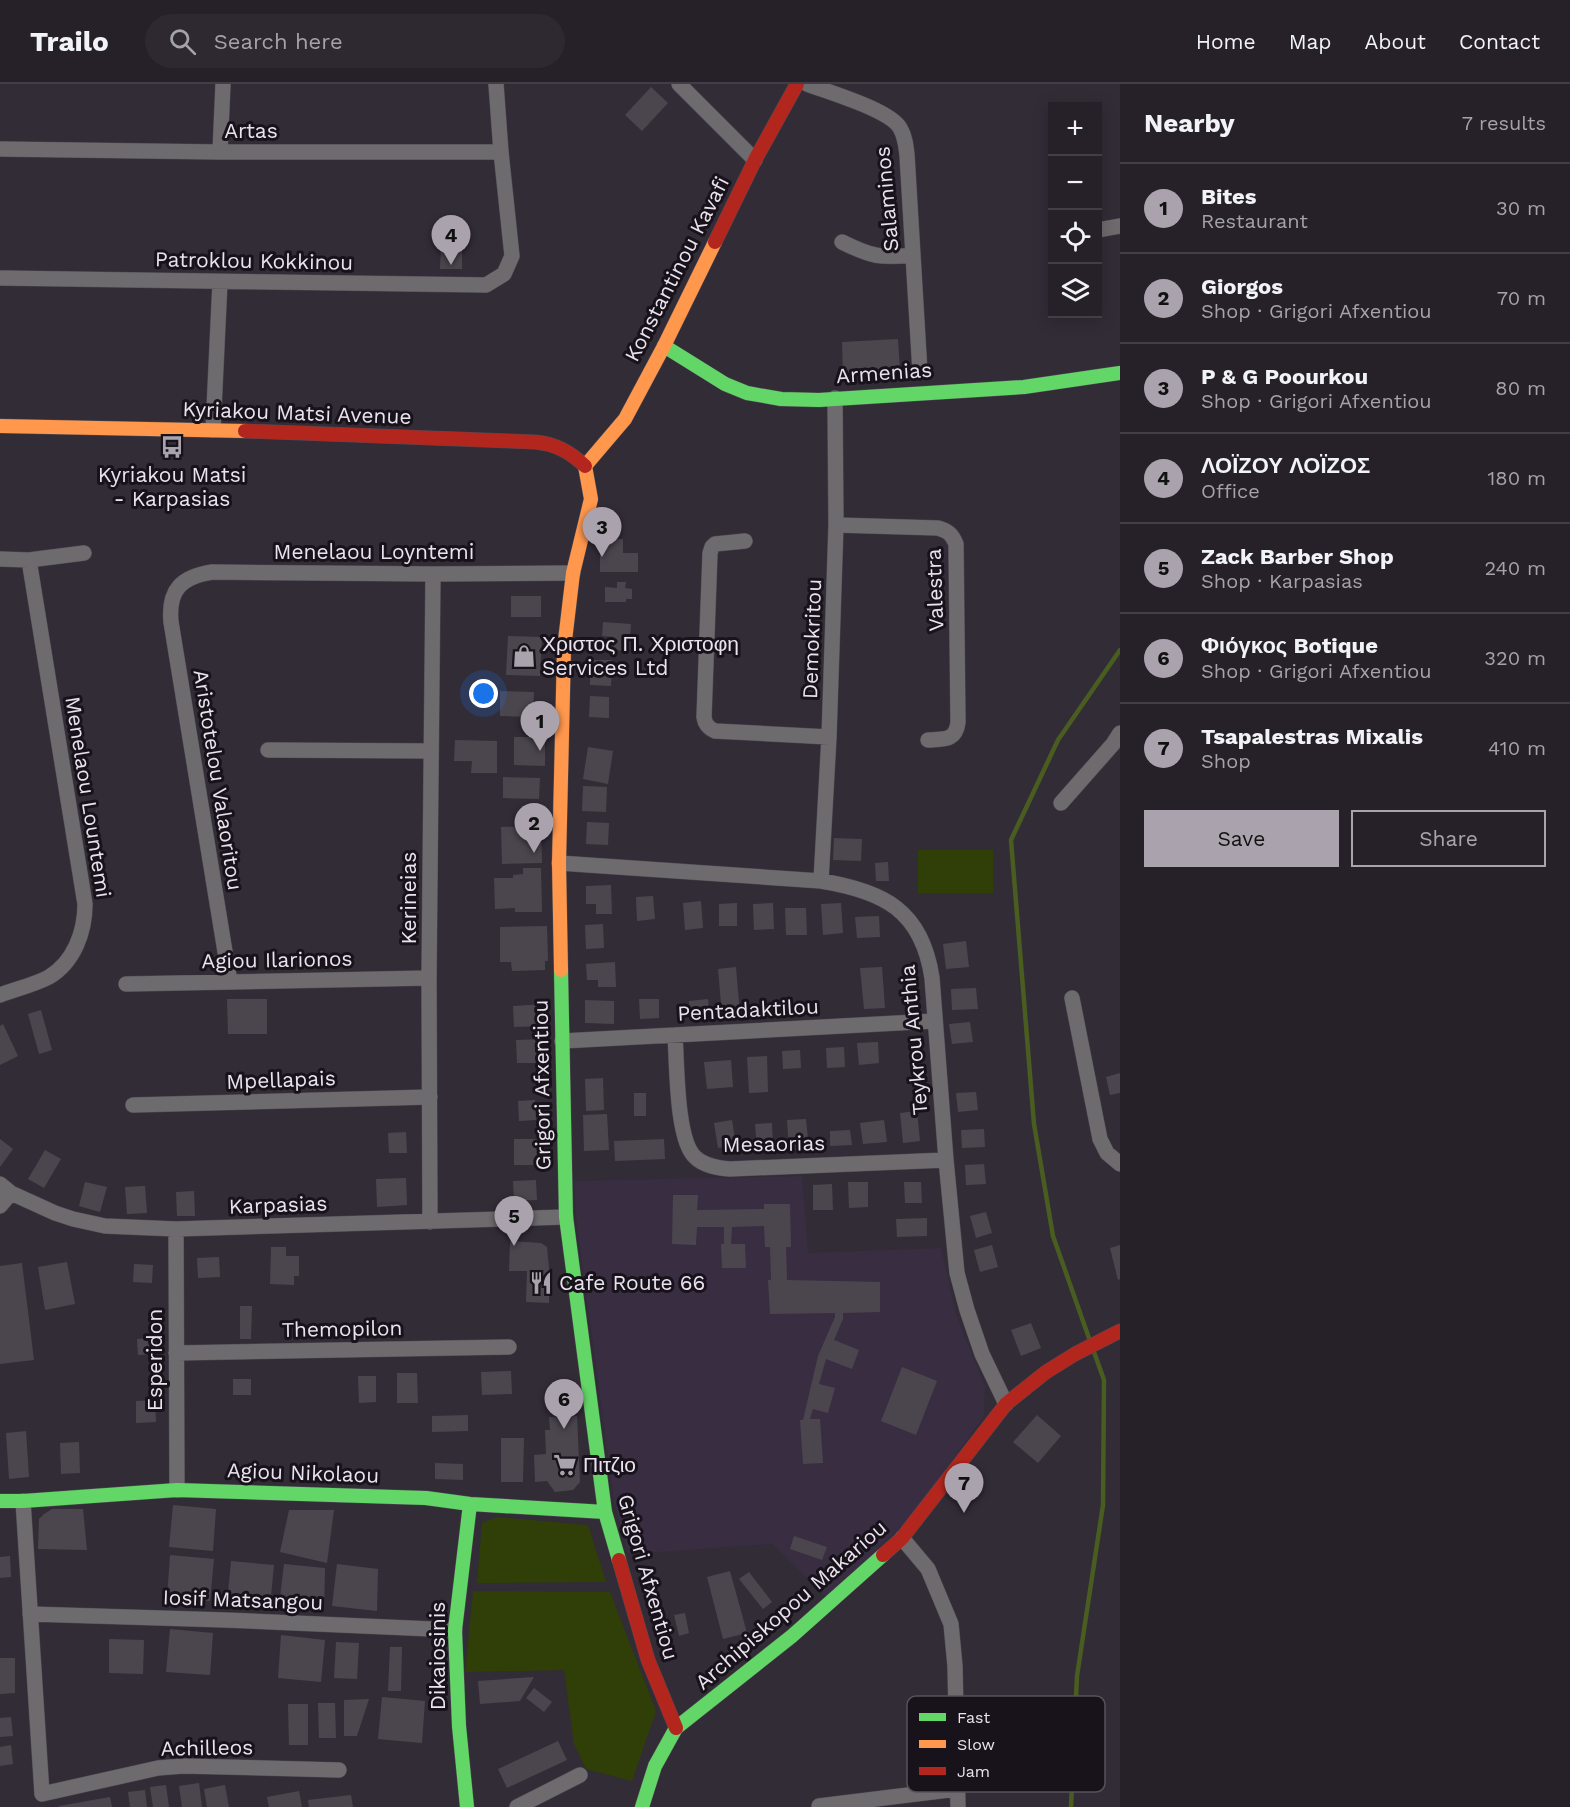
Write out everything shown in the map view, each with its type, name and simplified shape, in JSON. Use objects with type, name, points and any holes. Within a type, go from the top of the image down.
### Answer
[{"type":"street","points":[[220,152],[223,84]]},
{"type":"street","points":[[496,84],[501,152]]},
{"type":"street","points":[[679,84],[755,160]]},
{"type":"street","name":"Konstantinou Kavafi","points":[[585,466],[624,418],[664,346],[755,160],[797,84]]},
{"type":"street","name":"Salaminos","points":[[807,84],[884,113],[901,128],[907,155],[920,372]]},
{"type":"street","name":"Artas","points":[[0,149],[501,152]]},
{"type":"street","name":"Patroklou Kokkinou","points":[[0,278],[486,285],[504,274],[513,256],[501,152]]},
{"type":"street","points":[[1102,229],[1120,226]]},
{"type":"street","points":[[842,242],[863,253],[884,257],[913,255]]},
{"type":"street","points":[[213,430],[220,282]]},
{"type":"street","name":"Armenias","points":[[664,346],[727,386],[769,398],[835,398],[1040,385],[1120,373]]},
{"type":"street","name":"Demokritou","points":[[821,881],[830,737],[836,525],[835,398]]},
{"type":"street","name":"Kyriakou Matsi Avenue","points":[[0,426],[213,430],[549,444],[569,451],[585,466]]},
{"type":"street","name":"Grigori Afxentiou","points":[[585,466],[591,499],[573,573],[564,649],[561,734],[559,863],[566,1217],[605,1512],[648,1660],[676,1728]]},
{"type":"street","name":"Valestra","points":[[836,525],[938,528],[953,536],[956,544],[958,722],[953,736],[928,740]]},
{"type":"street","points":[[745,541],[721,542],[712,547],[710,553],[705,723],[715,731],[830,737]]},
{"type":"street","points":[[0,559],[29,560],[84,553]]},
{"type":"street","name":"Menelaou Lountemi","points":[[0,995],[56,972],[71,955],[78,942],[85,918],[85,904],[29,560]]},
{"type":"street","name":"Menelaou Loyntemi","points":[[179,586],[194,576],[212,572],[573,573]]},
{"type":"street","name":"Kerineias","points":[[430,1222],[429,978],[433,574]]},
{"type":"street","name":"Aristotelou Valaoritou","points":[[179,586],[171,600],[171,622],[230,981]]},
{"type":"street","points":[[1061,803],[1120,733]]},
{"type":"street","points":[[268,750],[431,751]]},
{"type":"street","name":"Teykrou Anthia","points":[[559,863],[821,881],[880,897],[892,904],[913,926],[926,949],[930,964],[957,1274],[982,1354],[1006,1404]]},
{"type":"street","name":"Agiou Ilarionos","points":[[126,984],[429,978]]},
{"type":"street","points":[[1072,998],[1100,1139],[1107,1153],[1120,1164]]},
{"type":"street","name":"Pentadaktilou","points":[[562,1041],[935,1021]]},
{"type":"street","name":"Mesaorias","points":[[675,1035],[682,1129],[689,1150],[703,1163],[730,1169],[946,1160]]},
{"type":"street","name":"Mpellapais","points":[[134,1105],[430,1097]]},
{"type":"street","points":[[0,1206],[6,1188]]},
{"type":"street","name":"Karpasias","points":[[6,1188],[55,1213],[105,1226],[176,1229],[566,1217]]},
{"type":"street","name":"Esperidon","points":[[176,1229],[177,1490]]},
{"type":"street","name":"Archipiskopou Makariou","points":[[642,1807],[656,1763],[676,1728],[792,1636],[902,1538],[1006,1404],[1026,1386],[1055,1366],[1120,1330]]},
{"type":"street","name":"Themopilon","points":[[176,1353],[509,1347]]},
{"type":"street","name":"Agiou Nikolaou","points":[[0,1501],[23,1502],[177,1490],[426,1498],[470,1504],[605,1512]]},
{"type":"street","points":[[23,1502],[38,1801]]},
{"type":"street","name":"Dikaiosinis","points":[[466,1807],[459,1726],[455,1630],[470,1504]]},
{"type":"street","points":[[902,1538],[928,1569],[951,1624],[955,1696]]},
{"type":"street","name":"Iosif Matsangou","points":[[30,1614],[455,1630]]},
{"type":"street","name":"Achilleos","points":[[38,1801],[158,1768],[183,1766],[339,1770]]},
{"type":"street","points":[[517,1807],[580,1775]]},
{"type":"street","points":[[819,1807],[933,1792]]},
{"type":"shaded area","points":[[802,1176],[808,1253],[941,1248],[957,1318],[985,1386],[984,1416],[912,1516],[827,1598],[773,1544],[628,1554],[614,1501],[576,1217],[574,1181]]},
{"type":"green space","points":[[918,850],[993,850],[993,893],[918,893]]},
{"type":"green space","points":[[497,1517],[588,1525],[606,1582],[477,1583],[482,1523]]},
{"type":"green space","points":[[473,1591],[610,1592],[656,1711],[632,1781],[586,1769],[574,1744],[564,1670],[465,1672]]},
{"type":"building","points":[[651,87],[668,103],[642,131],[625,115]]},
{"type":"building","points":[[462,246],[462,269],[440,269],[441,247]]},
{"type":"building","points":[[898,339],[900,371],[843,374],[842,342]]},
{"type":"building","points":[[600,539],[623,539],[623,553],[638,553],[638,572],[600,572]]},
{"type":"building","points":[[617,582],[626,582],[625,588],[632,589],[632,599],[626,599],[626,602],[605,602],[605,587],[617,588]]},
{"type":"building","points":[[511,596],[541,596],[541,617],[511,617]]},
{"type":"building","points":[[603,622],[631,624],[629,651],[613,650],[614,637],[602,636]]},
{"type":"building","name":"Χριστος Π. Χριστοφη Services Ltd","points":[[508,636],[542,637],[540,676],[506,675]]},
{"type":"building","points":[[590,660],[612,660],[611,686],[590,685]]},
{"type":"building","points":[[500,691],[534,692],[533,717],[500,716]]},
{"type":"building","points":[[590,696],[609,697],[609,718],[589,717]]},
{"type":"building","points":[[514,737],[545,737],[545,766],[514,765]]},
{"type":"building","points":[[455,740],[497,741],[497,773],[471,773],[472,761],[454,761]]},
{"type":"building","points":[[588,747],[613,751],[608,784],[583,779]]},
{"type":"building","points":[[503,777],[540,778],[539,799],[503,798]]},
{"type":"building","points":[[583,786],[607,787],[606,812],[582,811]]},
{"type":"building","points":[[587,822],[609,823],[608,845],[586,844]]},
{"type":"building","points":[[541,826],[542,863],[502,864],[501,827]]},
{"type":"building","points":[[834,838],[862,839],[861,861],[833,860]]},
{"type":"building","points":[[888,862],[889,881],[876,881],[875,863]]},
{"type":"building","points":[[523,868],[541,868],[542,912],[515,912],[515,908],[495,909],[494,878],[513,878],[513,875],[523,874]]},
{"type":"building","points":[[611,885],[612,914],[596,914],[596,904],[586,904],[586,886]]},
{"type":"building","points":[[653,896],[655,919],[637,921],[636,897]]},
{"type":"building","points":[[701,901],[703,928],[685,930],[683,903]]},
{"type":"building","points":[[737,903],[737,926],[719,926],[719,904]]},
{"type":"building","points":[[773,903],[774,929],[754,930],[753,904]]},
{"type":"building","points":[[841,903],[843,933],[823,935],[821,904]]},
{"type":"building","points":[[785,908],[806,908],[807,935],[786,935]]},
{"type":"building","points":[[879,916],[880,937],[857,938],[855,917]]},
{"type":"building","points":[[603,924],[604,948],[586,949],[585,925]]},
{"type":"building","points":[[547,926],[548,961],[545,961],[545,970],[512,971],[511,962],[500,962],[500,927]]},
{"type":"building","points":[[966,941],[969,967],[946,969],[943,944]]},
{"type":"building","points":[[615,962],[616,987],[598,987],[598,980],[587,980],[586,964]]},
{"type":"building","points":[[736,967],[740,1014],[722,1015],[718,969]]},
{"type":"building","points":[[882,967],[885,1008],[864,1009],[860,968]]},
{"type":"building","points":[[976,988],[978,1009],[952,1010],[951,989]]},
{"type":"building","points":[[227,999],[267,999],[267,1034],[228,1034]]},
{"type":"building","points":[[639,999],[659,999],[659,1018],[640,1019]]},
{"type":"building","points":[[708,999],[710,1018],[690,1020],[689,1001]]},
{"type":"building","points":[[585,1000],[614,1001],[614,1024],[585,1023]]},
{"type":"building","points":[[544,1004],[544,1026],[514,1027],[513,1006]]},
{"type":"building","points":[[41,1010],[52,1050],[39,1054],[28,1014]]},
{"type":"building","points":[[970,1022],[973,1042],[952,1044],[949,1024]]},
{"type":"building","points":[[3,1024],[18,1056],[0,1065],[0,1026]]},
{"type":"building","points":[[546,1039],[547,1063],[517,1063],[516,1040]]},
{"type":"building","points":[[878,1042],[879,1063],[859,1065],[857,1043]]},
{"type":"building","points":[[844,1047],[845,1067],[827,1068],[826,1048]]},
{"type":"building","points":[[800,1050],[801,1068],[783,1069],[782,1051]]},
{"type":"building","points":[[767,1056],[768,1092],[749,1093],[747,1057]]},
{"type":"building","points":[[731,1060],[733,1087],[707,1089],[704,1062]]},
{"type":"building","points":[[1120,1073],[1120,1093],[1110,1095],[1106,1077]]},
{"type":"building","points":[[603,1078],[604,1110],[586,1111],[585,1079]]},
{"type":"building","points":[[976,1092],[978,1110],[958,1112],[956,1093]]},
{"type":"building","points":[[634,1093],[646,1093],[646,1116],[634,1116]]},
{"type":"building","points":[[535,1100],[536,1120],[519,1121],[518,1101]]},
{"type":"building","points":[[917,1111],[920,1141],[903,1143],[900,1113]]},
{"type":"building","points":[[607,1114],[609,1150],[584,1151],[583,1115]]},
{"type":"building","points":[[806,1119],[809,1149],[789,1151],[787,1120]]},
{"type":"building","points":[[732,1120],[736,1146],[718,1148],[714,1123]]},
{"type":"building","points":[[884,1120],[887,1142],[863,1144],[860,1123]]},
{"type":"building","points":[[772,1123],[773,1147],[757,1148],[755,1124]]},
{"type":"building","points":[[984,1129],[985,1147],[962,1148],[961,1130]]},
{"type":"building","points":[[850,1130],[852,1145],[830,1146],[830,1131]]},
{"type":"building","points":[[406,1132],[407,1153],[389,1153],[388,1133]]},
{"type":"building","points":[[0,1139],[13,1149],[0,1167]]},
{"type":"building","points":[[514,1139],[540,1139],[540,1165],[514,1165]]},
{"type":"building","points":[[664,1139],[665,1159],[615,1161],[614,1141]]},
{"type":"building","points":[[45,1150],[61,1159],[44,1188],[28,1179]]},
{"type":"building","points":[[984,1164],[986,1184],[966,1185],[965,1165]]},
{"type":"building","points":[[406,1178],[407,1205],[377,1207],[376,1179]]},
{"type":"building","points":[[536,1180],[537,1200],[514,1201],[513,1181]]},
{"type":"building","points":[[85,1182],[107,1187],[100,1212],[79,1206]]},
{"type":"building","points":[[848,1182],[868,1182],[868,1207],[849,1208]]},
{"type":"building","points":[[904,1182],[921,1182],[922,1203],[905,1203]]},
{"type":"building","points":[[832,1184],[833,1210],[813,1210],[813,1185]]},
{"type":"building","points":[[145,1186],[147,1213],[127,1214],[125,1187]]},
{"type":"building","points":[[194,1191],[195,1216],[177,1216],[176,1192]]},
{"type":"building","points":[[673,1195],[698,1195],[697,1210],[764,1209],[764,1204],[790,1204],[791,1247],[786,1247],[787,1280],[880,1282],[880,1312],[843,1313],[843,1319],[834,1340],[859,1350],[852,1369],[826,1359],[819,1384],[835,1388],[828,1413],[813,1409],[810,1419],[820,1419],[823,1463],[803,1464],[800,1420],[803,1420],[818,1356],[835,1313],[770,1314],[768,1280],[771,1280],[770,1247],[765,1247],[764,1226],[732,1227],[731,1244],[745,1244],[746,1268],[722,1268],[721,1244],[724,1244],[724,1227],[697,1227],[696,1245],[672,1244]]},
{"type":"building","points":[[986,1212],[992,1233],[976,1238],[970,1216]]},
{"type":"building","points":[[927,1218],[927,1236],[897,1237],[896,1219]]},
{"type":"building","points":[[510,1241],[541,1243],[547,1247],[549,1303],[526,1302],[527,1271],[509,1271]]},
{"type":"building","points":[[992,1245],[998,1267],[980,1272],[974,1250]]},
{"type":"building","points":[[1120,1245],[1120,1279],[1118,1280],[1110,1248]]},
{"type":"building","points":[[271,1247],[286,1247],[286,1256],[299,1256],[299,1276],[294,1276],[294,1285],[270,1284]]},
{"type":"building","points":[[219,1257],[220,1277],[198,1278],[197,1258]]},
{"type":"building","points":[[67,1262],[75,1304],[45,1310],[38,1267]]},
{"type":"building","points":[[22,1263],[34,1360],[0,1364],[0,1266]]},
{"type":"building","points":[[134,1264],[153,1265],[152,1283],[133,1282]]},
{"type":"building","points":[[240,1306],[252,1306],[251,1339],[240,1339]]},
{"type":"building","points":[[1031,1323],[1041,1348],[1021,1356],[1011,1330]]},
{"type":"building","points":[[155,1338],[156,1354],[138,1355],[137,1339]]},
{"type":"building","points":[[902,1367],[937,1381],[916,1435],[881,1421]]},
{"type":"building","points":[[511,1371],[512,1394],[482,1395],[481,1372]]},
{"type":"building","points":[[397,1373],[417,1373],[418,1403],[397,1403]]},
{"type":"building","points":[[358,1376],[376,1376],[376,1402],[359,1403]]},
{"type":"building","points":[[233,1379],[251,1379],[251,1395],[233,1395]]},
{"type":"building","points":[[155,1400],[156,1422],[136,1423],[136,1401]]},
{"type":"building","points":[[468,1415],[468,1431],[432,1432],[432,1416]]},
{"type":"building","points":[[1037,1415],[1061,1436],[1038,1463],[1013,1442]]},
{"type":"building","points":[[577,1416],[580,1482],[573,1490],[555,1492],[547,1481],[535,1482],[534,1455],[546,1454],[545,1430],[550,1430],[549,1417]]},
{"type":"building","points":[[26,1431],[29,1477],[9,1479],[6,1433]]},
{"type":"building","points":[[501,1438],[524,1438],[523,1482],[501,1482]]},
{"type":"building","points":[[79,1442],[80,1473],[61,1474],[60,1443]]},
{"type":"building","points":[[435,1463],[463,1464],[463,1480],[435,1479]]},
{"type":"building","points":[[173,1505],[216,1509],[213,1551],[169,1547]]},
{"type":"building","points":[[52,1509],[83,1509],[87,1550],[38,1549],[39,1519]]},
{"type":"building","points":[[289,1510],[334,1510],[327,1563],[280,1552]]},
{"type":"building","points":[[794,1536],[827,1547],[822,1560],[790,1549]]},
{"type":"building","points":[[170,1555],[214,1559],[210,1601],[167,1598]]},
{"type":"building","points":[[10,1556],[11,1577],[0,1578],[0,1557]]},
{"type":"building","points":[[231,1561],[274,1565],[270,1607],[227,1603]]},
{"type":"building","points":[[284,1564],[325,1568],[324,1611],[279,1606]]},
{"type":"building","points":[[337,1564],[378,1569],[377,1611],[332,1606]]},
{"type":"building","points":[[730,1571],[747,1633],[723,1639],[707,1577]]},
{"type":"building","points":[[749,1572],[772,1602],[763,1609],[739,1579]]},
{"type":"building","points":[[685,1613],[689,1633],[679,1636],[674,1615]]},
{"type":"building","points":[[170,1629],[213,1633],[210,1675],[166,1672]]},
{"type":"building","points":[[281,1635],[325,1640],[321,1682],[278,1678]]},
{"type":"building","points":[[109,1639],[144,1640],[143,1674],[109,1673]]},
{"type":"building","points":[[336,1642],[359,1643],[357,1679],[334,1678]]},
{"type":"building","points":[[390,1647],[402,1647],[401,1691],[388,1691]]},
{"type":"building","points":[[0,1658],[15,1658],[15,1693],[0,1694]]},
{"type":"building","points":[[534,1677],[520,1701],[480,1704],[478,1681]]},
{"type":"building","points":[[534,1688],[552,1702],[544,1712],[526,1698]]},
{"type":"building","points":[[382,1697],[425,1701],[422,1743],[378,1739]]},
{"type":"building","points":[[369,1699],[357,1736],[344,1736],[344,1700]]},
{"type":"building","points":[[318,1703],[335,1703],[336,1738],[319,1738]]},
{"type":"building","points":[[288,1704],[308,1704],[308,1745],[289,1745]]},
{"type":"building","points":[[11,1717],[13,1736],[0,1737],[0,1718]]},
{"type":"building","points":[[558,1741],[567,1760],[507,1788],[498,1769]]},
{"type":"building","points":[[11,1745],[13,1764],[0,1766],[0,1747]]},
{"type":"building","points":[[199,1783],[202,1807],[182,1807],[179,1786]]},
{"type":"building","points":[[166,1785],[169,1807],[153,1807],[150,1787]]},
{"type":"building","points":[[225,1785],[229,1807],[207,1807],[204,1789]]},
{"type":"building","points":[[145,1790],[147,1807],[130,1807],[128,1792]]},
{"type":"building","points":[[299,1791],[302,1807],[269,1807],[267,1797]]},
{"type":"building","points":[[351,1795],[353,1807],[309,1807],[308,1800]]},
{"type":"building","points":[[110,1797],[112,1807],[59,1807],[59,1806]]},
{"type":"waterway","points":[[1090,1341],[1053,1236],[1034,1124],[1011,840],[1058,740],[1120,650]]},
{"type":"waterway","points":[[1076,1696],[1077,1676],[1103,1505],[1104,1380],[1094,1352]]},
{"type":"waterway","points":[[1071,1807],[1072,1792]]},
{"type":"traffic: fast","points":[[664,346],[725,384],[747,393],[781,399],[819,400],[1024,387],[1120,373]]},
{"type":"traffic: fast","points":[[561,970],[566,1217],[605,1512],[619,1560]]},
{"type":"traffic: fast","points":[[0,1501],[177,1490],[426,1498],[470,1504],[605,1512]]},
{"type":"traffic: fast","points":[[467,1807],[459,1726],[455,1630],[470,1504]]},
{"type":"traffic: fast","points":[[642,1807],[655,1766],[676,1728],[792,1636],[883,1555]]},
{"type":"traffic: slow","points":[[585,466],[625,419],[715,242]]},
{"type":"traffic: slow","points":[[0,426],[245,431]]},
{"type":"traffic: slow","points":[[561,970],[559,863],[564,649],[573,573],[591,499],[585,466]]},
{"type":"traffic: jam","points":[[715,242],[755,160],[797,84]]},
{"type":"traffic: jam","points":[[245,431],[535,442],[562,450],[585,466]]},
{"type":"traffic: jam","points":[[883,1555],[902,1538],[1006,1404],[1046,1372],[1120,1331]]},
{"type":"traffic: jam","points":[[619,1560],[648,1660],[676,1728]]},
{"type":"place","name":"ΛΟΪΖΟΥ ΛΟΪΖΟΣ","points":[[451,265]]},
{"type":"place","name":"Kyriakou Matsi - Karpasias","points":[[172,447]]},
{"type":"place","name":"P & G Poourkou","points":[[602,557]]},
{"type":"place","name":"Χριστος Π. Χριστοφη Services Ltd","points":[[524,656]]},
{"type":"place","name":"Bites","points":[[540,751]]},
{"type":"place","name":"Giorgos","points":[[534,853]]},
{"type":"place","name":"Zack Barber Shop","points":[[514,1246]]},
{"type":"place","name":"Cafe Route 66","points":[[541,1283]]},
{"type":"place","name":"Φιόγκος Botique","points":[[564,1429]]},
{"type":"place","name":"Πιτζιο","points":[[565,1465]]},
{"type":"place","name":"Tsapalestras Mixalis","points":[[964,1513]]}]
